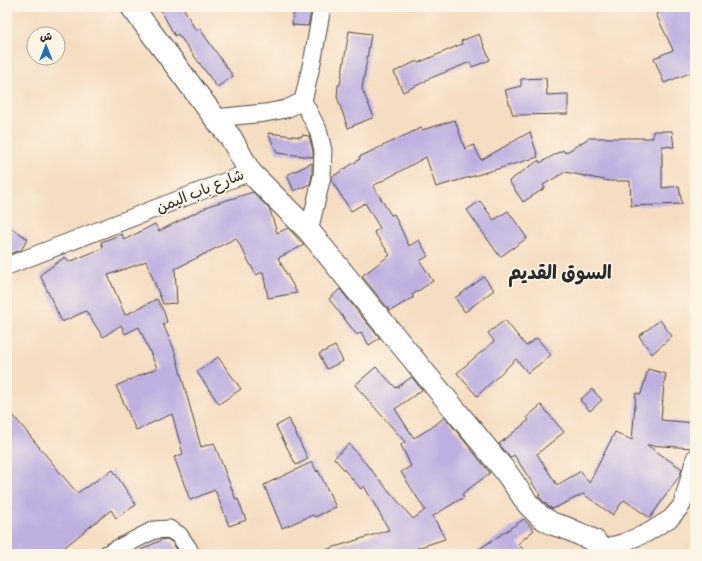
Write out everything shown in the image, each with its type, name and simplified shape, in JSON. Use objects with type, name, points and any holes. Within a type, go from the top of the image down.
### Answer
[{"type":"street","name":"شارع باب اليمن","points":[[7,266],[250,172],[231,138],[132,7]]},
{"type":"street","points":[[309,231],[322,176],[323,150],[318,130],[304,101],[322,7]]},
{"type":"street","points":[[215,118],[286,110],[304,101]]},
{"type":"street","points":[[250,172],[309,231],[506,472],[528,504],[541,517],[553,524],[595,541],[599,552],[647,533],[671,518],[682,505],[695,458]]},
{"type":"street","points":[[107,554],[154,530],[169,529],[179,535],[191,554]]},
{"type":"building","points":[[159,7],[183,7],[196,31],[199,28],[233,76],[217,87],[178,34],[175,36]]},
{"type":"building","points":[[294,7],[312,7],[308,26],[292,25]]},
{"type":"building","points":[[672,7],[695,7],[695,71],[664,83],[654,58],[673,50],[656,14]]},
{"type":"building","points":[[349,31],[371,34],[362,89],[374,117],[348,128],[337,97]]},
{"type":"building","points":[[479,34],[490,60],[472,67],[470,62],[426,80],[403,92],[394,72],[417,61],[418,63],[462,44],[461,41]]},
{"type":"building","points":[[546,78],[547,95],[568,94],[568,114],[513,115],[505,90],[521,86],[521,79]]},
{"type":"building","points":[[455,120],[465,149],[474,145],[481,160],[530,132],[538,157],[436,187],[426,157],[373,186],[391,215],[394,214],[409,246],[419,240],[428,256],[420,261],[433,281],[412,295],[414,297],[390,311],[362,276],[390,255],[374,232],[380,228],[365,203],[351,211],[331,180],[332,177],[360,159],[359,157],[421,128],[422,130]]},
{"type":"building","points":[[653,131],[672,131],[674,147],[662,146],[662,188],[679,186],[682,204],[631,206],[630,181],[609,181],[565,172],[543,185],[545,188],[523,202],[509,181],[539,160],[540,163],[563,150],[565,153],[589,138],[653,138]]},
{"type":"building","points":[[268,133],[301,137],[302,135],[309,136],[313,157],[277,153]]},
{"type":"building","points":[[312,163],[310,184],[294,191],[287,175]]},
{"type":"building","points":[[253,192],[270,210],[277,233],[288,228],[304,245],[278,258],[297,293],[268,298],[263,272],[256,275],[236,238],[175,269],[177,303],[163,304],[146,261],[108,275],[125,315],[157,299],[164,312],[167,322],[163,324],[174,349],[201,447],[214,443],[236,500],[238,499],[246,520],[229,526],[215,490],[190,500],[174,457],[183,454],[172,414],[136,430],[116,386],[157,368],[139,327],[125,334],[121,325],[103,337],[86,311],[62,322],[40,275],[65,257],[69,262],[103,248],[101,242],[122,234],[124,240],[155,224],[159,231],[211,205]]},
{"type":"building","points":[[480,201],[494,220],[508,211],[527,238],[500,257],[467,210]]},
{"type":"building","points":[[7,225],[28,239],[21,250],[7,255]]},
{"type":"building","points":[[484,277],[494,290],[465,312],[455,298]]},
{"type":"building","points":[[340,289],[380,338],[369,345],[361,332],[357,335],[329,299]]},
{"type":"building","points":[[505,320],[526,346],[537,338],[551,355],[528,373],[516,359],[477,396],[457,373],[494,341],[488,333]]},
{"type":"building","points":[[660,320],[672,336],[652,354],[639,336]]},
{"type":"building","points":[[335,346],[343,361],[327,369],[319,354]]},
{"type":"building","points":[[218,357],[241,389],[219,404],[197,372]]},
{"type":"building","points":[[376,367],[396,388],[412,377],[422,390],[395,409],[414,438],[431,428],[445,417],[490,473],[462,494],[464,497],[433,516],[445,539],[399,554],[326,554],[325,550],[389,530],[364,486],[361,489],[334,458],[349,444],[413,519],[425,510],[401,472],[411,466],[401,445],[405,442],[355,385]]},
{"type":"building","points":[[648,369],[666,374],[661,420],[695,423],[694,448],[647,445],[682,469],[680,475],[650,518],[624,500],[613,515],[583,494],[553,509],[549,507],[538,496],[540,495],[514,455],[510,458],[499,444],[529,420],[527,417],[541,405],[564,432],[537,454],[557,485],[581,471],[589,483],[615,432],[632,440],[636,393],[641,394]]},
{"type":"building","points":[[592,389],[602,400],[590,411],[580,400]]},
{"type":"building","points":[[7,408],[77,493],[113,470],[136,505],[116,518],[111,510],[56,554],[7,554]]},
{"type":"building","points":[[289,419],[308,459],[296,465],[276,426]]},
{"type":"building","points":[[312,462],[317,472],[318,470],[336,507],[315,517],[313,515],[282,528],[264,485]]},
{"type":"building","points":[[524,519],[534,530],[518,544],[528,554],[472,554]]},
{"type":"building","points":[[167,539],[172,542],[180,554],[133,554],[161,540]]},
{"type":"district","name":"السوق القديم","points":[[560,272]]}]
